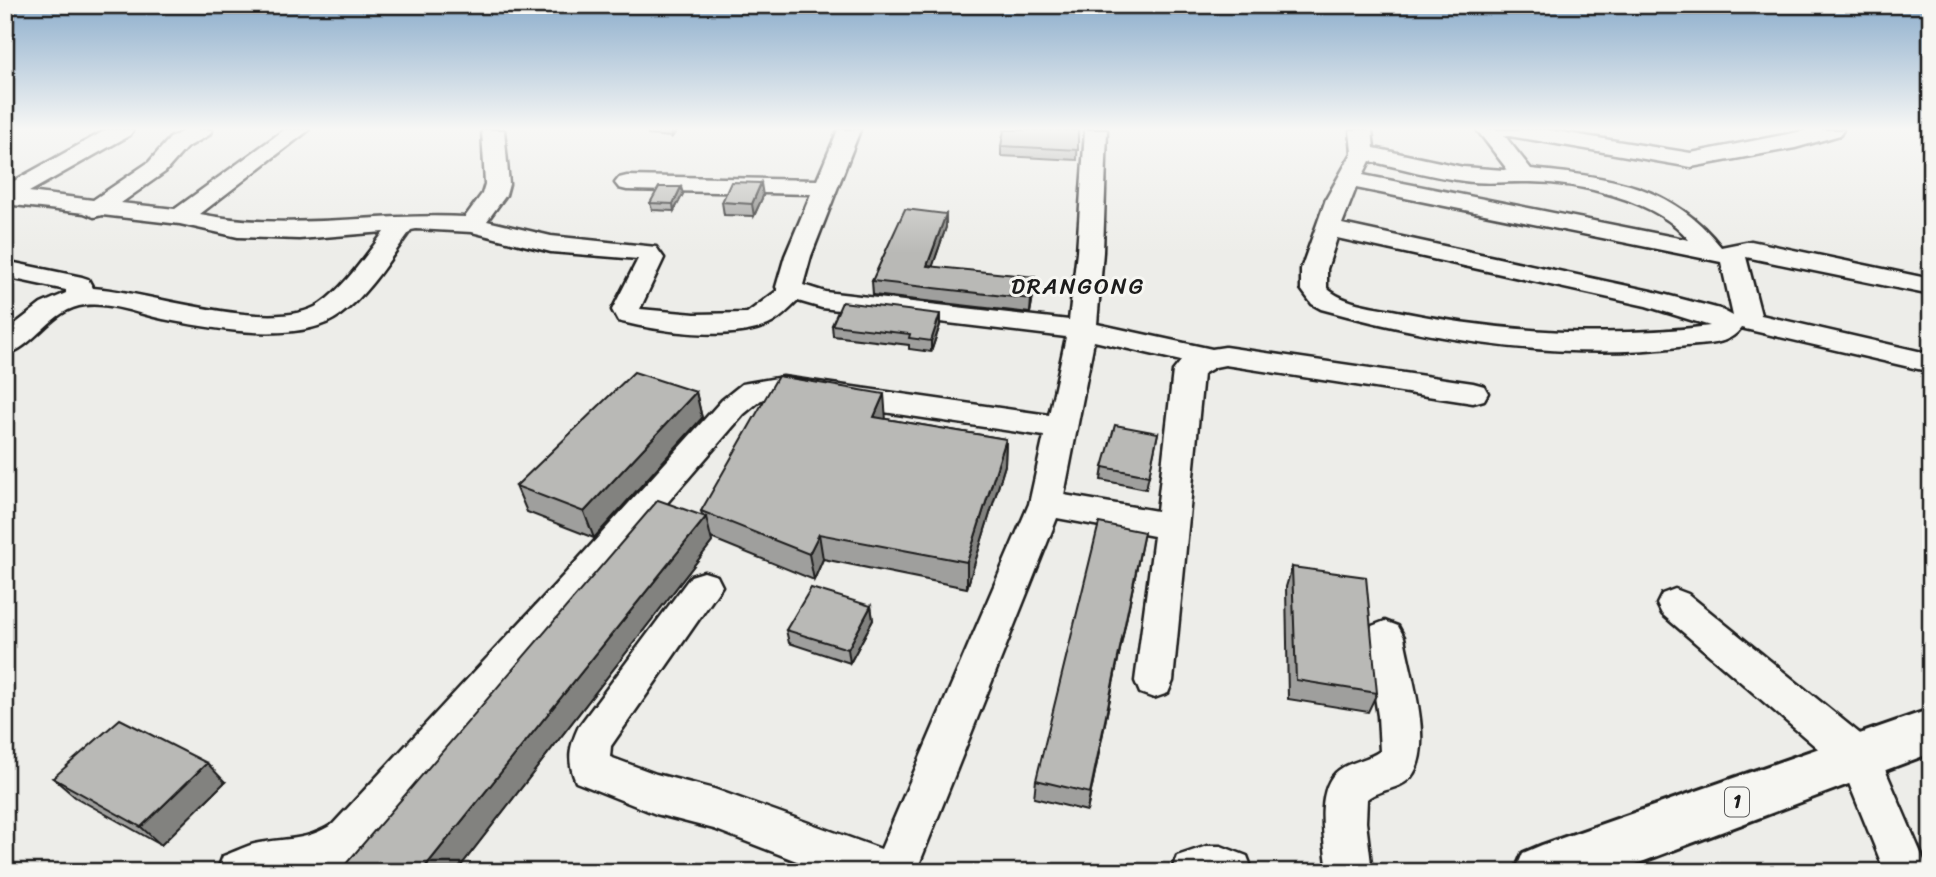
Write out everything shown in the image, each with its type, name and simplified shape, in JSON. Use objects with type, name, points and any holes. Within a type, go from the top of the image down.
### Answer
[{"type":"highway","name":"1","points":[[1542,872],[1860,759],[1931,731]]},
{"type":"street","points":[[5,197],[51,171]]},
{"type":"street","points":[[94,209],[151,171]]},
{"type":"street","points":[[180,218],[243,171]]},
{"type":"street","points":[[472,225],[487,206],[497,184],[496,171]]},
{"type":"street","points":[[832,171],[795,265],[789,287],[793,291],[822,300],[1082,330],[1212,358],[1238,358],[1473,393]]},
{"type":"street","points":[[894,872],[1046,504],[1082,330],[1090,252],[1094,171]]},
{"type":"street","points":[[1351,171],[1326,228],[1314,269],[1314,289],[1331,303],[1362,312],[1458,330],[1607,341],[1652,341],[1722,332],[1727,327],[1721,320],[1710,315]]},
{"type":"street","points":[[1459,171],[1473,175],[1524,175],[1609,187],[1646,196],[1716,171]]},
{"type":"street","points":[[1521,171],[1524,175]]},
{"type":"street","points":[[1636,171],[1679,185]]},
{"type":"street","points":[[1348,179],[1722,255],[1735,250],[1751,249],[1931,286]]},
{"type":"street","points":[[627,183],[826,187]]},
{"type":"street","points":[[1679,185],[1691,226],[1722,255],[1748,321]]},
{"type":"street","points":[[5,197],[180,218],[215,226],[266,230],[299,231],[403,224],[472,225],[551,244],[648,252],[651,258],[626,310],[628,316],[635,317],[747,323],[766,315],[793,291]]},
{"type":"street","points":[[5,346],[59,305],[80,297],[102,297],[226,320],[306,320],[335,307],[403,224]]},
{"type":"street","points":[[1326,228],[1931,363]]},
{"type":"street","points":[[5,269],[79,285],[80,297]]},
{"type":"street","points":[[1154,681],[1188,371],[1201,361],[1212,358]]},
{"type":"street","points":[[239,872],[257,865],[303,860],[328,852],[348,839],[577,586],[733,407],[753,391],[783,387],[1063,428]]},
{"type":"street","points":[[1046,504],[1173,527]]},
{"type":"street","points":[[704,586],[593,738],[589,753],[591,769],[656,794],[714,808],[883,872]]},
{"type":"street","points":[[1675,604],[1860,759],[1907,872]]},
{"type":"street","points":[[1350,872],[1346,794],[1354,782],[1394,768],[1400,756],[1399,731],[1385,637]]},
{"type":"street","points":[[1193,872],[1211,866],[1222,866],[1231,872]]},
{"type":"building","points":[[731,182],[761,183],[752,204],[722,202]]},
{"type":"building","points":[[659,187],[681,187],[673,204],[650,203]]},
{"type":"building","points":[[905,209],[946,214],[927,266],[1035,277],[1031,299],[872,281]]},
{"type":"building","points":[[842,302],[940,314],[931,341],[909,338],[910,334],[832,325]]},
{"type":"building","points":[[634,372],[696,392],[584,512],[516,486]]},
{"type":"building","points":[[778,376],[884,394],[874,417],[1006,439],[967,562],[819,534],[809,554],[701,511]]},
{"type":"building","points":[[1115,425],[1158,433],[1149,476],[1103,467]]},
{"type":"building","points":[[658,500],[706,517],[421,872],[339,872]]},
{"type":"building","points":[[1099,523],[1144,532],[1090,793],[1036,780]]},
{"type":"building","points":[[1292,567],[1366,577],[1377,693],[1296,680]]},
{"type":"building","points":[[811,588],[871,606],[848,649],[786,630]]},
{"type":"building","points":[[120,719],[207,763],[141,827],[53,778]]},
{"type":"district","name":"DRANGONG","points":[[1078,286]]}]
